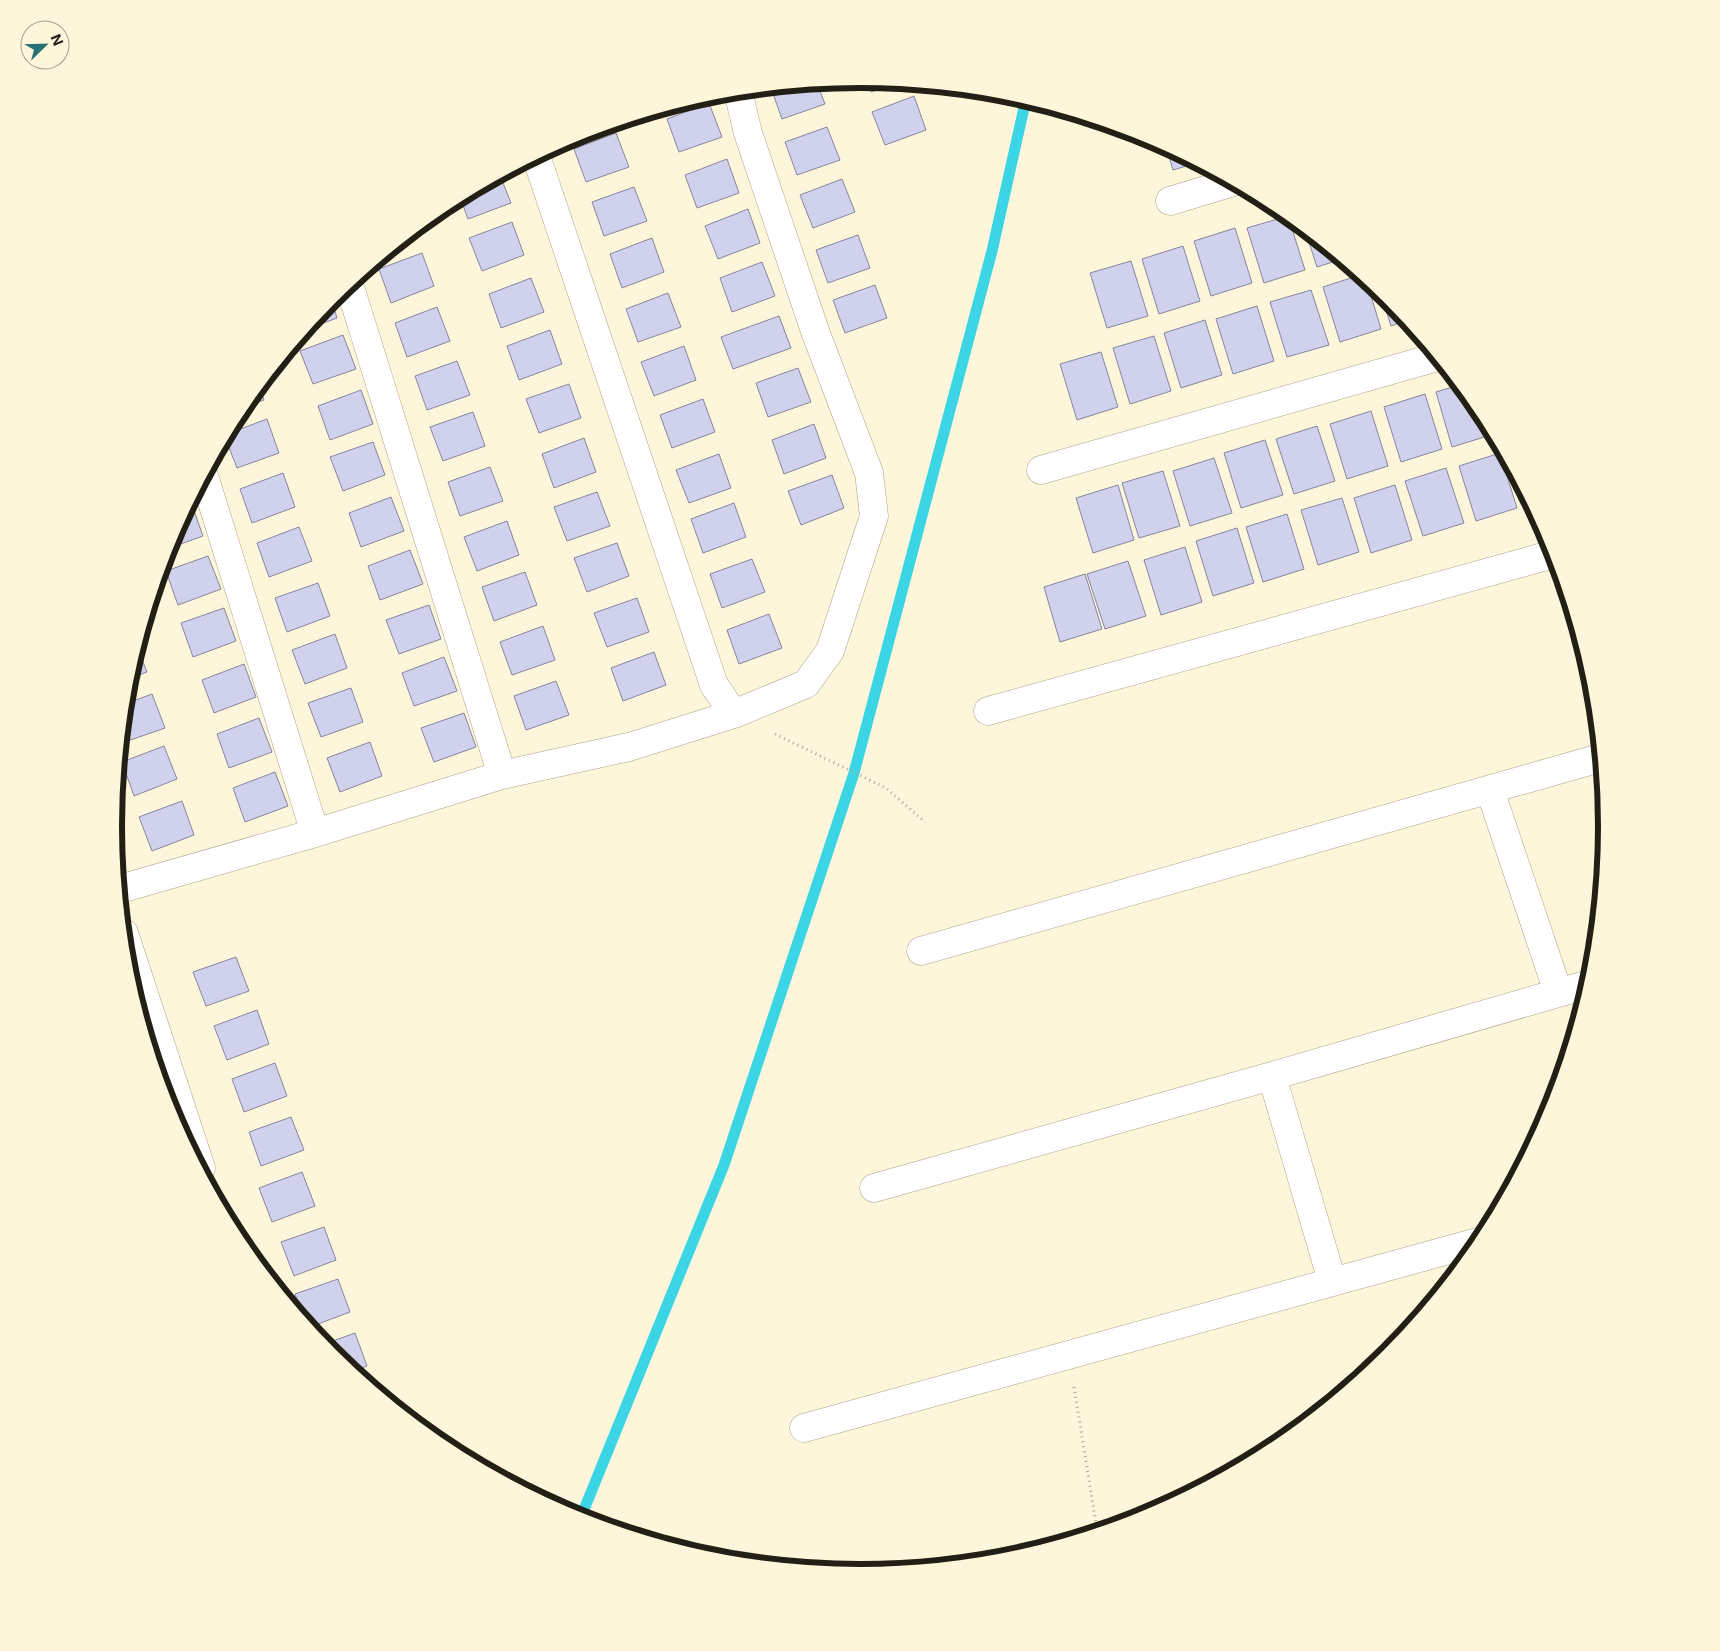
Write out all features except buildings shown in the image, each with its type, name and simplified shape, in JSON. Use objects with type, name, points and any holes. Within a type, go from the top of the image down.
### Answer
[{"type":"street","points":[[125,888],[315,833],[502,775],[629,747],[734,714],[806,684],[830,651],[874,516],[869,473],[815,331],[748,133],[740,98]]},
{"type":"street","points":[[538,162],[714,685],[734,714]]},
{"type":"street","points":[[1170,201],[1226,184]]},
{"type":"street","points":[[351,291],[502,775]]},
{"type":"street","points":[[1041,470],[1431,358]]},
{"type":"street","points":[[206,483],[315,833]]},
{"type":"street","points":[[988,711],[1547,556]]},
{"type":"street","points":[[921,951],[1595,760]]},
{"type":"street","points":[[1490,790],[1558,992]]},
{"type":"street","points":[[136,971],[190,1134]]},
{"type":"street","points":[[874,1188],[1272,1076],[1580,986]]},
{"type":"street","points":[[1272,1076],[1332,1281]]},
{"type":"street","points":[[804,1428],[1468,1244]]},
{"type":"path","points":[[734,714],[886,788],[925,822]]},
{"type":"path","points":[[1069,1354],[1096,1524]]},
{"type":"waterway","points":[[584,1509],[724,1165],[854,773],[992,251],[1024,107]]}]
